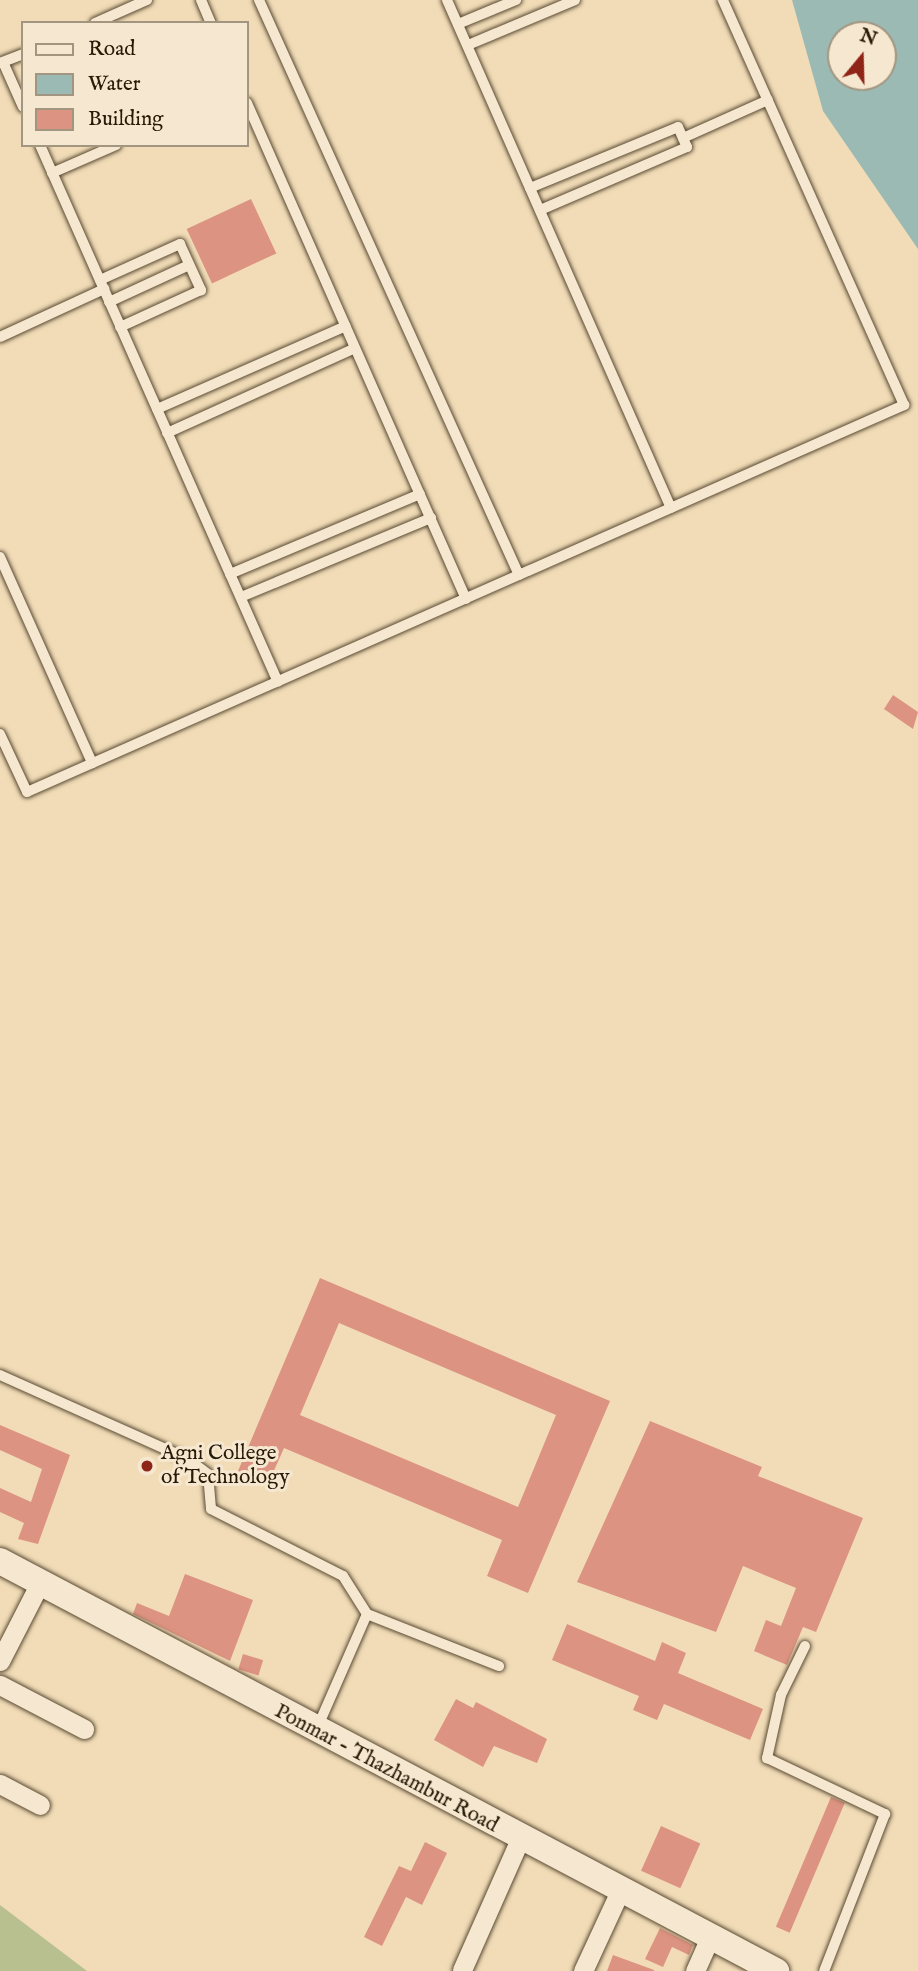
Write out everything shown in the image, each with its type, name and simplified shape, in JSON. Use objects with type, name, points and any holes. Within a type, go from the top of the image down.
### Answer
[{"type":"street","name":"Ponmar - Thazhambur Road","points":[[0,1562],[315,1733],[775,1971]]},
{"type":"street","points":[[0,1661],[40,1583]]},
{"type":"street","points":[[0,1685],[85,1729]]},
{"type":"street","points":[[0,1784],[40,1805]]},
{"type":"street","points":[[462,1970],[520,1839]]},
{"type":"street","points":[[583,1971],[620,1891]]},
{"type":"street","points":[[695,1971],[710,1937]]},
{"type":"lane","points":[[100,21],[148,0]]},
{"type":"lane","points":[[201,0],[210,21]]},
{"type":"lane","points":[[259,0],[519,575]]},
{"type":"lane","points":[[447,0],[671,508]]},
{"type":"lane","points":[[458,24],[516,0]]},
{"type":"lane","points":[[468,45],[575,0]]},
{"type":"lane","points":[[0,734],[27,792],[904,405],[723,0]]},
{"type":"lane","points":[[21,55],[1,63],[21,103]]},
{"type":"lane","points":[[682,138],[768,100]]},
{"type":"lane","points":[[248,105],[466,599]]},
{"type":"lane","points":[[530,188],[678,127],[687,147],[540,210]]},
{"type":"lane","points":[[52,173],[111,147]]},
{"type":"lane","points":[[41,148],[278,682]]},
{"type":"lane","points":[[0,337],[180,244],[201,290],[120,327]]},
{"type":"lane","points":[[109,302],[190,265]]},
{"type":"lane","points":[[157,410],[346,326]]},
{"type":"lane","points":[[167,433],[355,348]]},
{"type":"lane","points":[[230,574],[420,494]]},
{"type":"lane","points":[[241,597],[431,518]]},
{"type":"lane","points":[[0,556],[92,763]]},
{"type":"lane","points":[[0,1375],[188,1459],[208,1474],[211,1509],[343,1576],[367,1614],[499,1666]]},
{"type":"lane","points":[[315,1733],[367,1614]]},
{"type":"lane","points":[[805,1646],[781,1695],[767,1758],[885,1814],[824,1971]]},
{"type":"green space","points":[[0,1905],[87,1971],[0,1971]]},
{"type":"water","points":[[792,0],[918,0],[918,249],[823,111]]},
{"type":"building","points":[[251,199],[276,253],[212,283],[187,229]]},
{"type":"building","points":[[893,695],[918,712],[913,729],[884,709]]},
{"type":"building","points":[[320,1278],[610,1401],[528,1593],[487,1576],[502,1540],[284,1448],[268,1484],[238,1471]],"holes":[[[339,1323],[556,1415],[518,1507],[300,1415]]]},
{"type":"building","points":[[650,1421],[762,1467],[758,1476],[863,1518],[816,1632],[803,1627],[787,1665],[754,1651],[766,1620],[781,1626],[796,1588],[743,1566],[716,1632],[577,1582]]},
{"type":"building","points":[[0,1425],[70,1455],[38,1544],[18,1539],[24,1523],[0,1512],[0,1488],[31,1502],[42,1469],[0,1450]]},
{"type":"building","points":[[185,1574],[253,1600],[230,1661],[133,1614],[137,1603],[169,1616]]},
{"type":"building","points":[[567,1624],[655,1661],[662,1642],[686,1653],[678,1673],[763,1709],[750,1740],[664,1704],[657,1720],[633,1710],[639,1696],[552,1660]]},
{"type":"building","points":[[243,1654],[263,1660],[258,1675],[238,1669]]},
{"type":"building","points":[[456,1699],[473,1708],[476,1702],[547,1739],[537,1763],[494,1746],[483,1767],[434,1740]]},
{"type":"building","points":[[831,1797],[845,1803],[790,1933],[776,1927]]},
{"type":"building","points":[[661,1826],[700,1843],[680,1888],[641,1871]]},
{"type":"building","points":[[425,1842],[447,1853],[422,1905],[406,1897],[382,1946],[364,1937],[399,1866],[411,1871]]},
{"type":"building","points":[[660,1928],[693,1945],[689,1955],[672,1947],[663,1967],[645,1959]]},
{"type":"building","points":[[613,1955],[654,1970],[654,1971],[607,1971]]},
{"type":"place","name":"Agni College of Technology","points":[[147,1466]]}]
